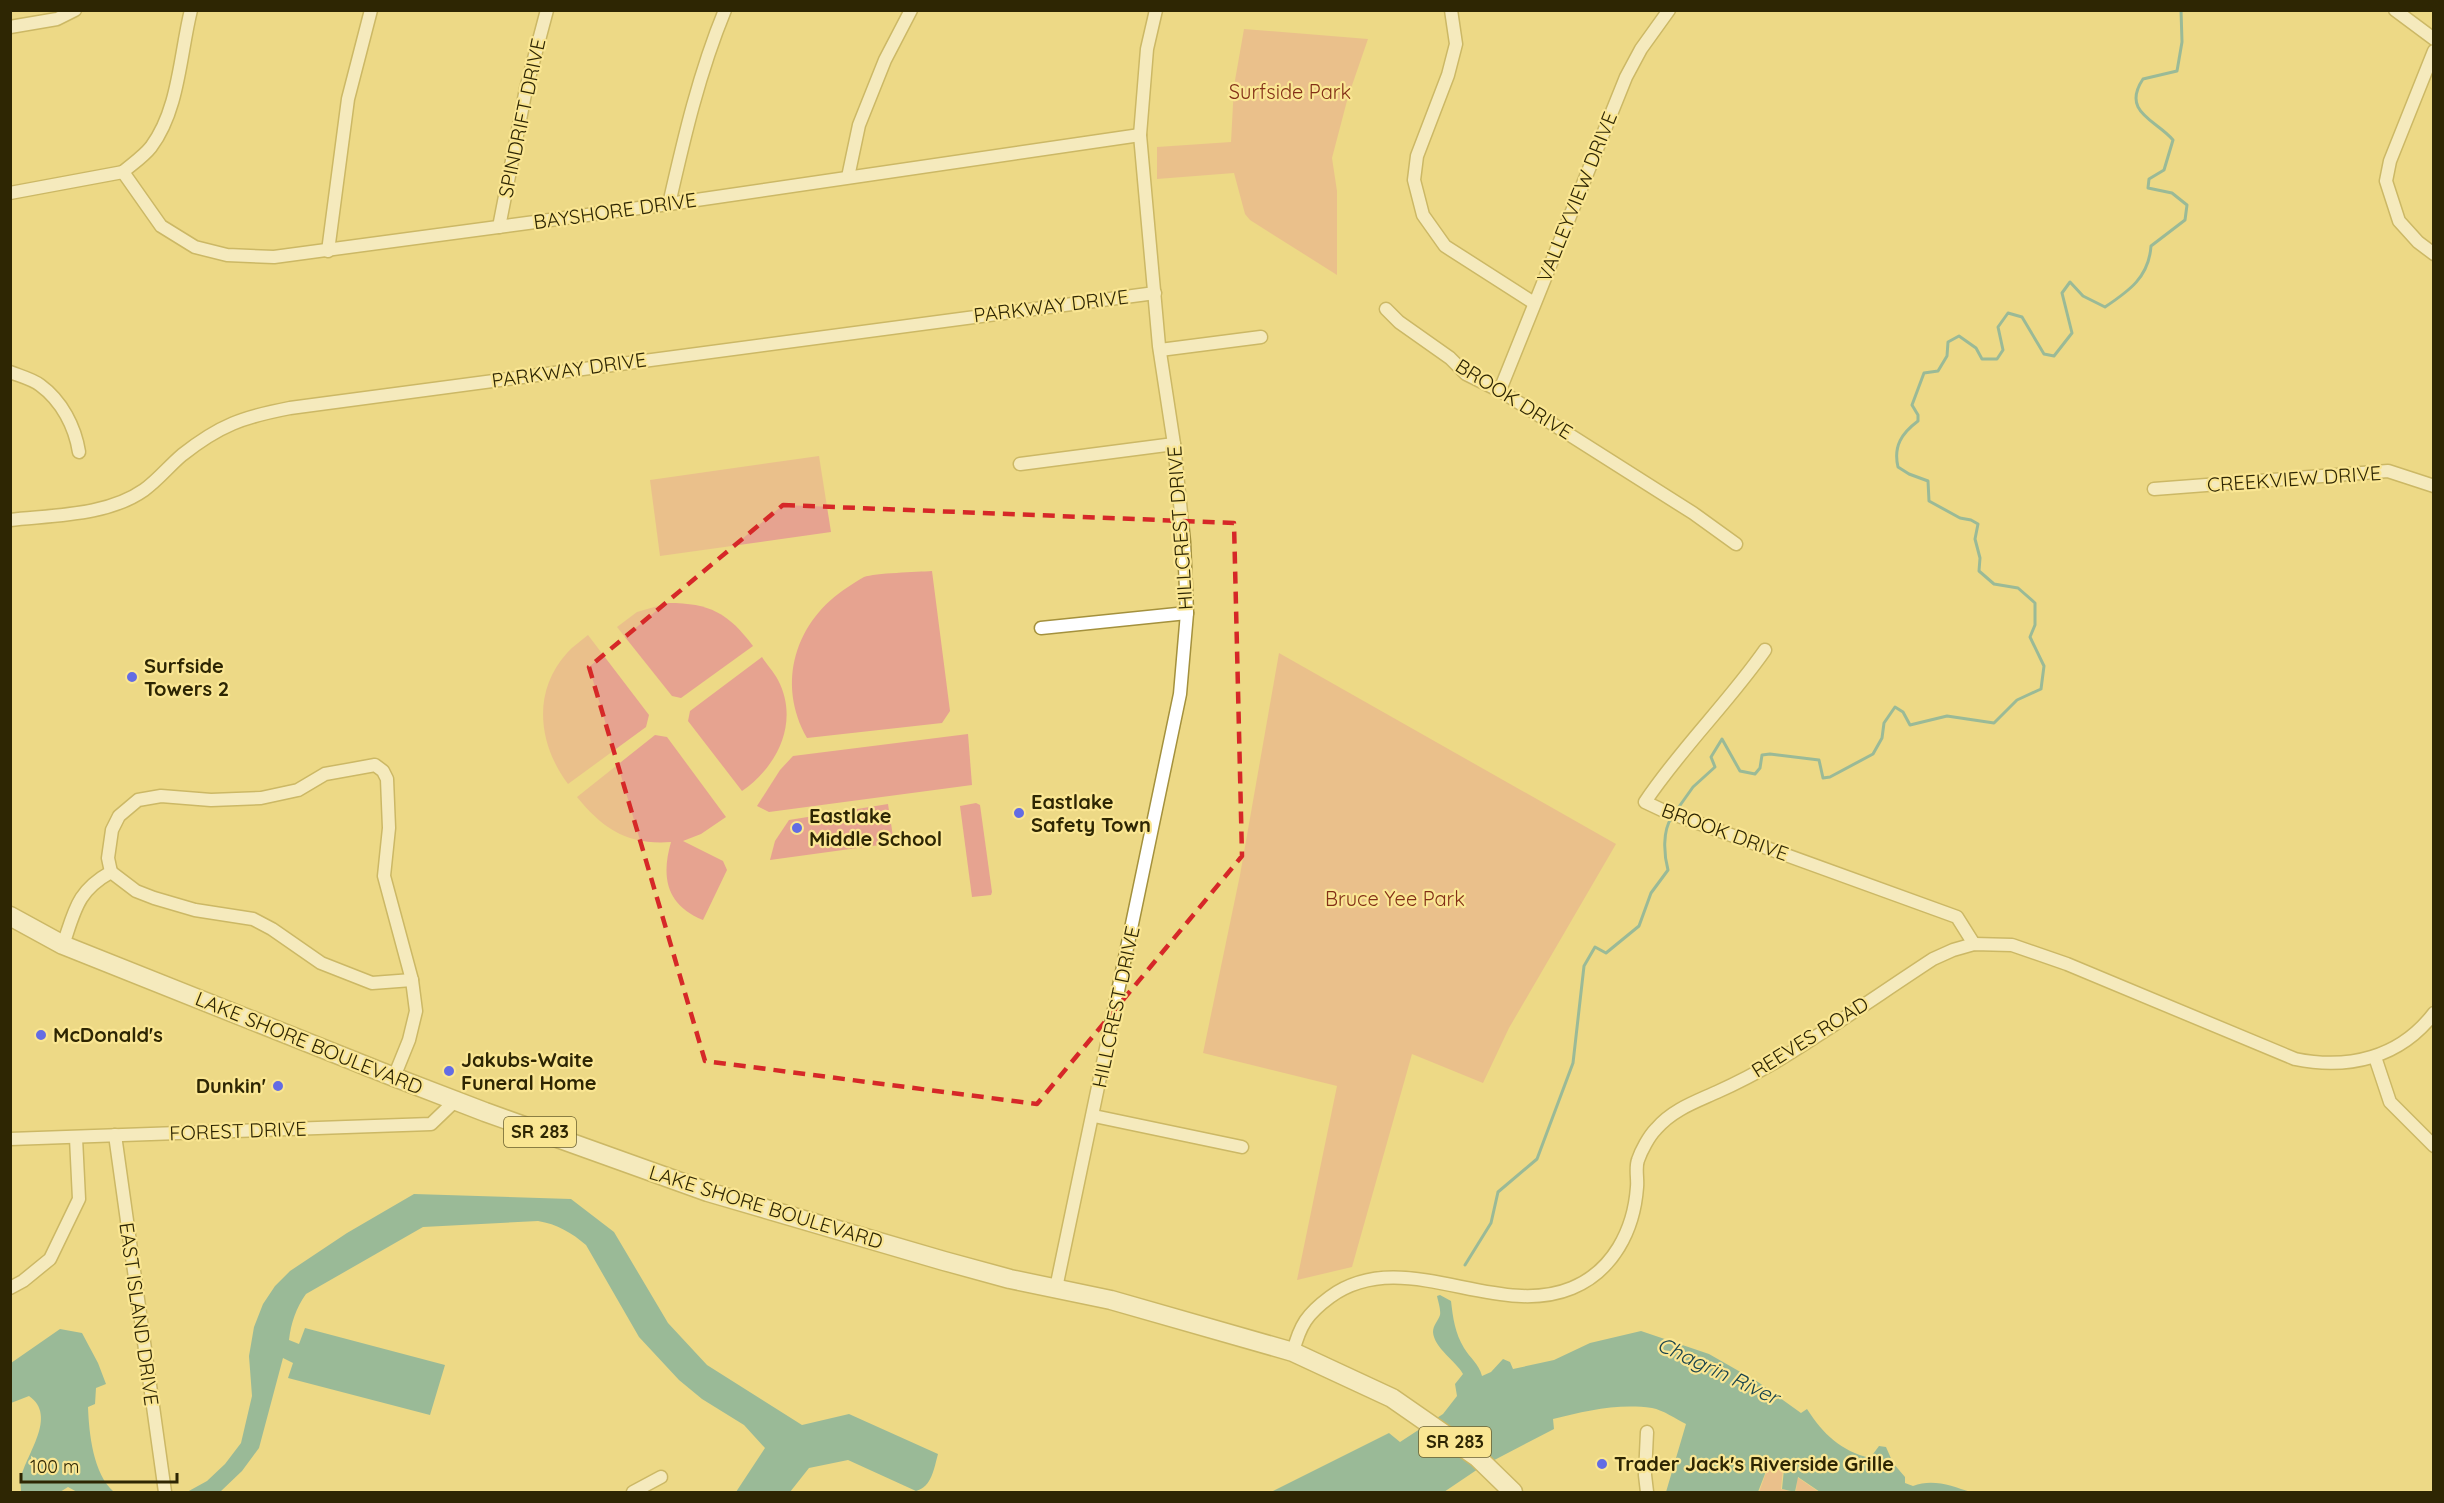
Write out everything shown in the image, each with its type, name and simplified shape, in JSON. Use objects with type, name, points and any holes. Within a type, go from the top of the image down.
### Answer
[{"type":"main road","name":"LAKE SHORE BOULEVARD","points":[[10,916],[63,945],[455,1101],[629,1164],[751,1205],[989,1273],[1121,1303],[1293,1352],[1392,1398],[1477,1457],[1513,1492]]},
{"type":"street","points":[[10,27],[57,19],[75,10]]},
{"type":"street","points":[[10,192],[123,172],[150,148],[165,122],[191,10]]},
{"type":"street","points":[[328,251],[348,99],[371,10]]},
{"type":"street","name":"SPINDRIFT DRIVE","points":[[499,227],[526,89],[547,10]]},
{"type":"street","points":[[669,204],[686,130],[711,44],[725,10]]},
{"type":"street","points":[[848,177],[859,125],[885,60],[910,10]]},
{"type":"street","name":"HILLCREST DRIVE","points":[[1056,1288],[1094,1116],[1180,694],[1187,613],[1184,542],[1174,444],[1160,350],[1140,135],[1147,50],[1156,10]]},
{"type":"street","points":[[1451,10],[1456,44],[1448,75],[1422,137],[1417,156],[1414,180],[1423,215],[1445,246],[1534,303]]},
{"type":"street","name":"VALLEYVIEW DRIVE","points":[[1500,390],[1626,77],[1641,49],[1669,10]]},
{"type":"street","points":[[2395,10],[2433,39]]},
{"type":"street","points":[[2433,51],[2390,161],[2386,181],[2399,221],[2418,242],[2433,254]]},
{"type":"street","name":"BAYSHORE DRIVE","points":[[123,172],[161,226],[195,247],[227,255],[274,257],[669,204],[1140,135]]},
{"type":"street","name":"PARKWAY DRIVE","points":[[10,520],[105,508],[144,490],[180,456],[214,431],[249,416],[302,406],[1155,293]]},
{"type":"street","name":"BROOK DRIVE","points":[[1386,309],[1399,322],[1450,358],[1467,374],[1500,390],[1693,513],[1736,544]]},
{"type":"street","points":[[1160,350],[1261,337]]},
{"type":"street","points":[[10,372],[40,385],[60,405],[76,435],[79,452]]},
{"type":"street","points":[[1020,464],[1174,444]]},
{"type":"street","name":"CREEKVIEW DRIVE","points":[[2154,489],[2388,471],[2433,486]]},
{"type":"street","points":[[1041,628],[1187,613]]},
{"type":"street","name":"BROOK DRIVE","points":[[1765,650],[1750,671],[1679,754],[1645,802],[1957,917],[1974,944]]},
{"type":"street","points":[[394,1077],[409,1040],[416,1011],[412,980],[384,876],[389,828],[387,779],[383,771],[375,765],[325,774],[298,790],[261,798],[211,800],[161,796],[138,800],[119,816],[112,830],[108,858],[111,872],[136,891],[195,910],[253,920],[272,929],[321,963],[372,983],[412,980]]},
{"type":"street","points":[[63,945],[82,893],[96,880],[111,872]]},
{"type":"street","name":"REEVES ROAD","points":[[1293,1352],[1300,1326],[1320,1305],[1341,1289],[1380,1278],[1422,1280],[1519,1295],[1542,1296],[1573,1288],[1602,1270],[1622,1245],[1632,1218],[1637,1188],[1637,1161],[1655,1129],[1679,1109],[1719,1092],[1777,1061],[1933,959],[1974,944],[2012,945],[2067,964],[2295,1059],[2319,1064],[2346,1064],[2375,1057],[2406,1040],[2433,1013]]},
{"type":"street","points":[[2375,1057],[2390,1102],[2433,1146]]},
{"type":"street","name":"FOREST DRIVE","points":[[10,1139],[431,1124],[455,1101]]},
{"type":"street","points":[[1094,1116],[1242,1147]]},
{"type":"street","name":"EAST ISLAND DRIVE","points":[[115,1135],[164,1492]]},
{"type":"street","points":[[10,1288],[23,1281],[50,1259],[79,1199],[76,1138]]},
{"type":"street","points":[[1647,1432],[1645,1475],[1647,1492]]},
{"type":"street","points":[[633,1492],[661,1477]]},
{"type":"highlighted area","points":[[783,505],[1234,523],[1242,856],[1037,1104],[705,1061],[589,667]]},
{"type":"green space","name":"Surfside Park","points":[[1244,29],[1368,39],[1348,97],[1332,158],[1337,191],[1337,275],[1250,220],[1245,214],[1234,173],[1157,179],[1157,147],[1231,142],[1234,86]]},
{"type":"green space","points":[[819,456],[831,532],[660,556],[650,480]]},
{"type":"green space","points":[[932,571],[950,711],[942,723],[807,738],[798,717],[793,696],[792,675],[796,655],[815,617],[830,601],[864,577]]},
{"type":"green space","points":[[668,603],[695,605],[717,612],[735,625],[753,646],[681,698],[672,696],[617,627],[637,612]]},
{"type":"green space","points":[[588,635],[649,715],[646,727],[568,784],[550,752],[545,735],[544,701],[548,684],[556,668],[569,650]]},
{"type":"green space","name":"Bruce Yee Park","points":[[1279,653],[1616,844],[1509,1028],[1483,1083],[1412,1054],[1352,1267],[1297,1280],[1337,1086],[1203,1053],[1240,875]]},
{"type":"green space","points":[[762,657],[776,677],[784,696],[787,712],[786,727],[775,756],[754,781],[742,791],[688,721],[690,711]]},
{"type":"green space","points":[[968,734],[972,785],[769,812],[757,806],[780,770],[793,756]]},
{"type":"green space","points":[[655,735],[667,737],[726,817],[701,834],[683,841],[723,861],[727,870],[703,920],[681,906],[669,888],[667,867],[671,842],[642,841],[618,833],[607,827],[577,797]]},
{"type":"green space","points":[[976,803],[980,805],[992,892],[991,895],[972,897],[960,806]]},
{"type":"green space","points":[[888,804],[894,843],[770,860],[775,841],[789,820]]},
{"type":"green space","points":[[1783,1469],[1781,1489],[1796,1492],[1759,1492],[1767,1470]]},
{"type":"green space","points":[[1797,1477],[1819,1492],[1796,1492]]},
{"type":"water","points":[[414,1194],[571,1199],[614,1232],[668,1323],[707,1365],[802,1425],[849,1414],[938,1454],[929,1481],[926,1486],[916,1491],[848,1460],[809,1468],[790,1492],[736,1492],[765,1448],[744,1425],[702,1399],[679,1380],[639,1337],[586,1245],[552,1224],[538,1221],[423,1227],[306,1294],[299,1305],[289,1340],[299,1344],[305,1328],[445,1365],[430,1415],[288,1378],[293,1363],[283,1358],[259,1448],[242,1471],[220,1492],[187,1492],[207,1481],[225,1464],[241,1443],[252,1396],[249,1356],[254,1327],[263,1304],[275,1286],[290,1271],[347,1233]]},
{"type":"water","name":"Chagrin River","points":[[1440,1295],[1451,1301],[1458,1337],[1482,1376],[1491,1372],[1503,1359],[1510,1362],[1513,1369],[1554,1360],[1590,1343],[1641,1331],[1709,1354],[1758,1382],[1801,1413],[1807,1409],[1826,1434],[1850,1451],[1870,1458],[1879,1446],[1886,1447],[1893,1463],[1905,1477],[1905,1483],[1913,1486],[1928,1483],[1942,1484],[1971,1492],[1820,1492],[1798,1477],[1795,1492],[1782,1489],[1784,1469],[1770,1461],[1758,1492],[1666,1492],[1686,1424],[1656,1409],[1627,1406],[1553,1419],[1554,1429],[1481,1467],[1444,1492],[1271,1492],[1389,1433],[1400,1442],[1443,1414],[1457,1396],[1455,1384],[1463,1374],[1434,1338],[1433,1330],[1440,1313],[1437,1296]]},
{"type":"water","points":[[60,1329],[82,1333],[106,1384],[96,1388],[95,1404],[88,1407],[91,1441],[97,1464],[101,1475],[114,1492],[77,1492],[68,1487],[60,1492],[21,1492],[21,1478],[38,1436],[41,1414],[37,1404],[29,1396],[11,1403],[11,1363]]},
{"type":"waterway","points":[[1676,811],[1693,787],[1715,767],[1711,757],[1722,739],[1740,771],[1755,774],[1760,768],[1762,755],[1770,754],[1819,760],[1823,778],[1830,777],[1873,754],[1882,738],[1884,723],[1895,707],[1903,712],[1910,725],[1947,716],[1994,723],[2017,700],[2041,689],[2044,666],[2030,637],[2035,625],[2035,603],[2018,588],[1994,584],[1979,571],[1980,558],[1975,539],[1978,524],[1960,518],[1929,501],[1928,481],[1898,467],[1898,446],[1903,435],[1918,421],[1918,415],[1912,405],[1924,373],[1938,371],[1947,356],[1948,342],[1959,336],[1976,348],[1982,359],[1997,359],[2003,350],[1998,327],[2008,313],[2022,317],[2044,354],[2054,356],[2072,333],[2062,293],[2070,282],[2083,296],[2105,307],[2130,289],[2142,275],[2151,246],[2185,220],[2187,205],[2172,193],[2148,188],[2149,179],[2164,170],[2173,140],[2143,114],[2136,100],[2137,90],[2143,79],[2177,71],[2182,42],[2181,10]]},
{"type":"waterway","points":[[1465,1265],[1491,1223],[1498,1192],[1537,1159],[1573,1063],[1584,966],[1595,947],[1606,953],[1639,926],[1651,893],[1668,870],[1665,836],[1672,817]]},
{"type":"place","name":"Surfside Towers 2","points":[[132,677]]},
{"type":"place","name":"Eastlake Safety Town","points":[[1019,813]]},
{"type":"place","name":"Eastlake Middle School","points":[[797,828]]},
{"type":"place","name":"McDonald's","points":[[41,1035]]},
{"type":"place","name":"Jakubs-Waite Funeral Home","points":[[449,1071]]},
{"type":"place","name":"Dunkin'","points":[[278,1086]]},
{"type":"place","name":"Trader Jack's Riverside Grille","points":[[1602,1464]]}]
